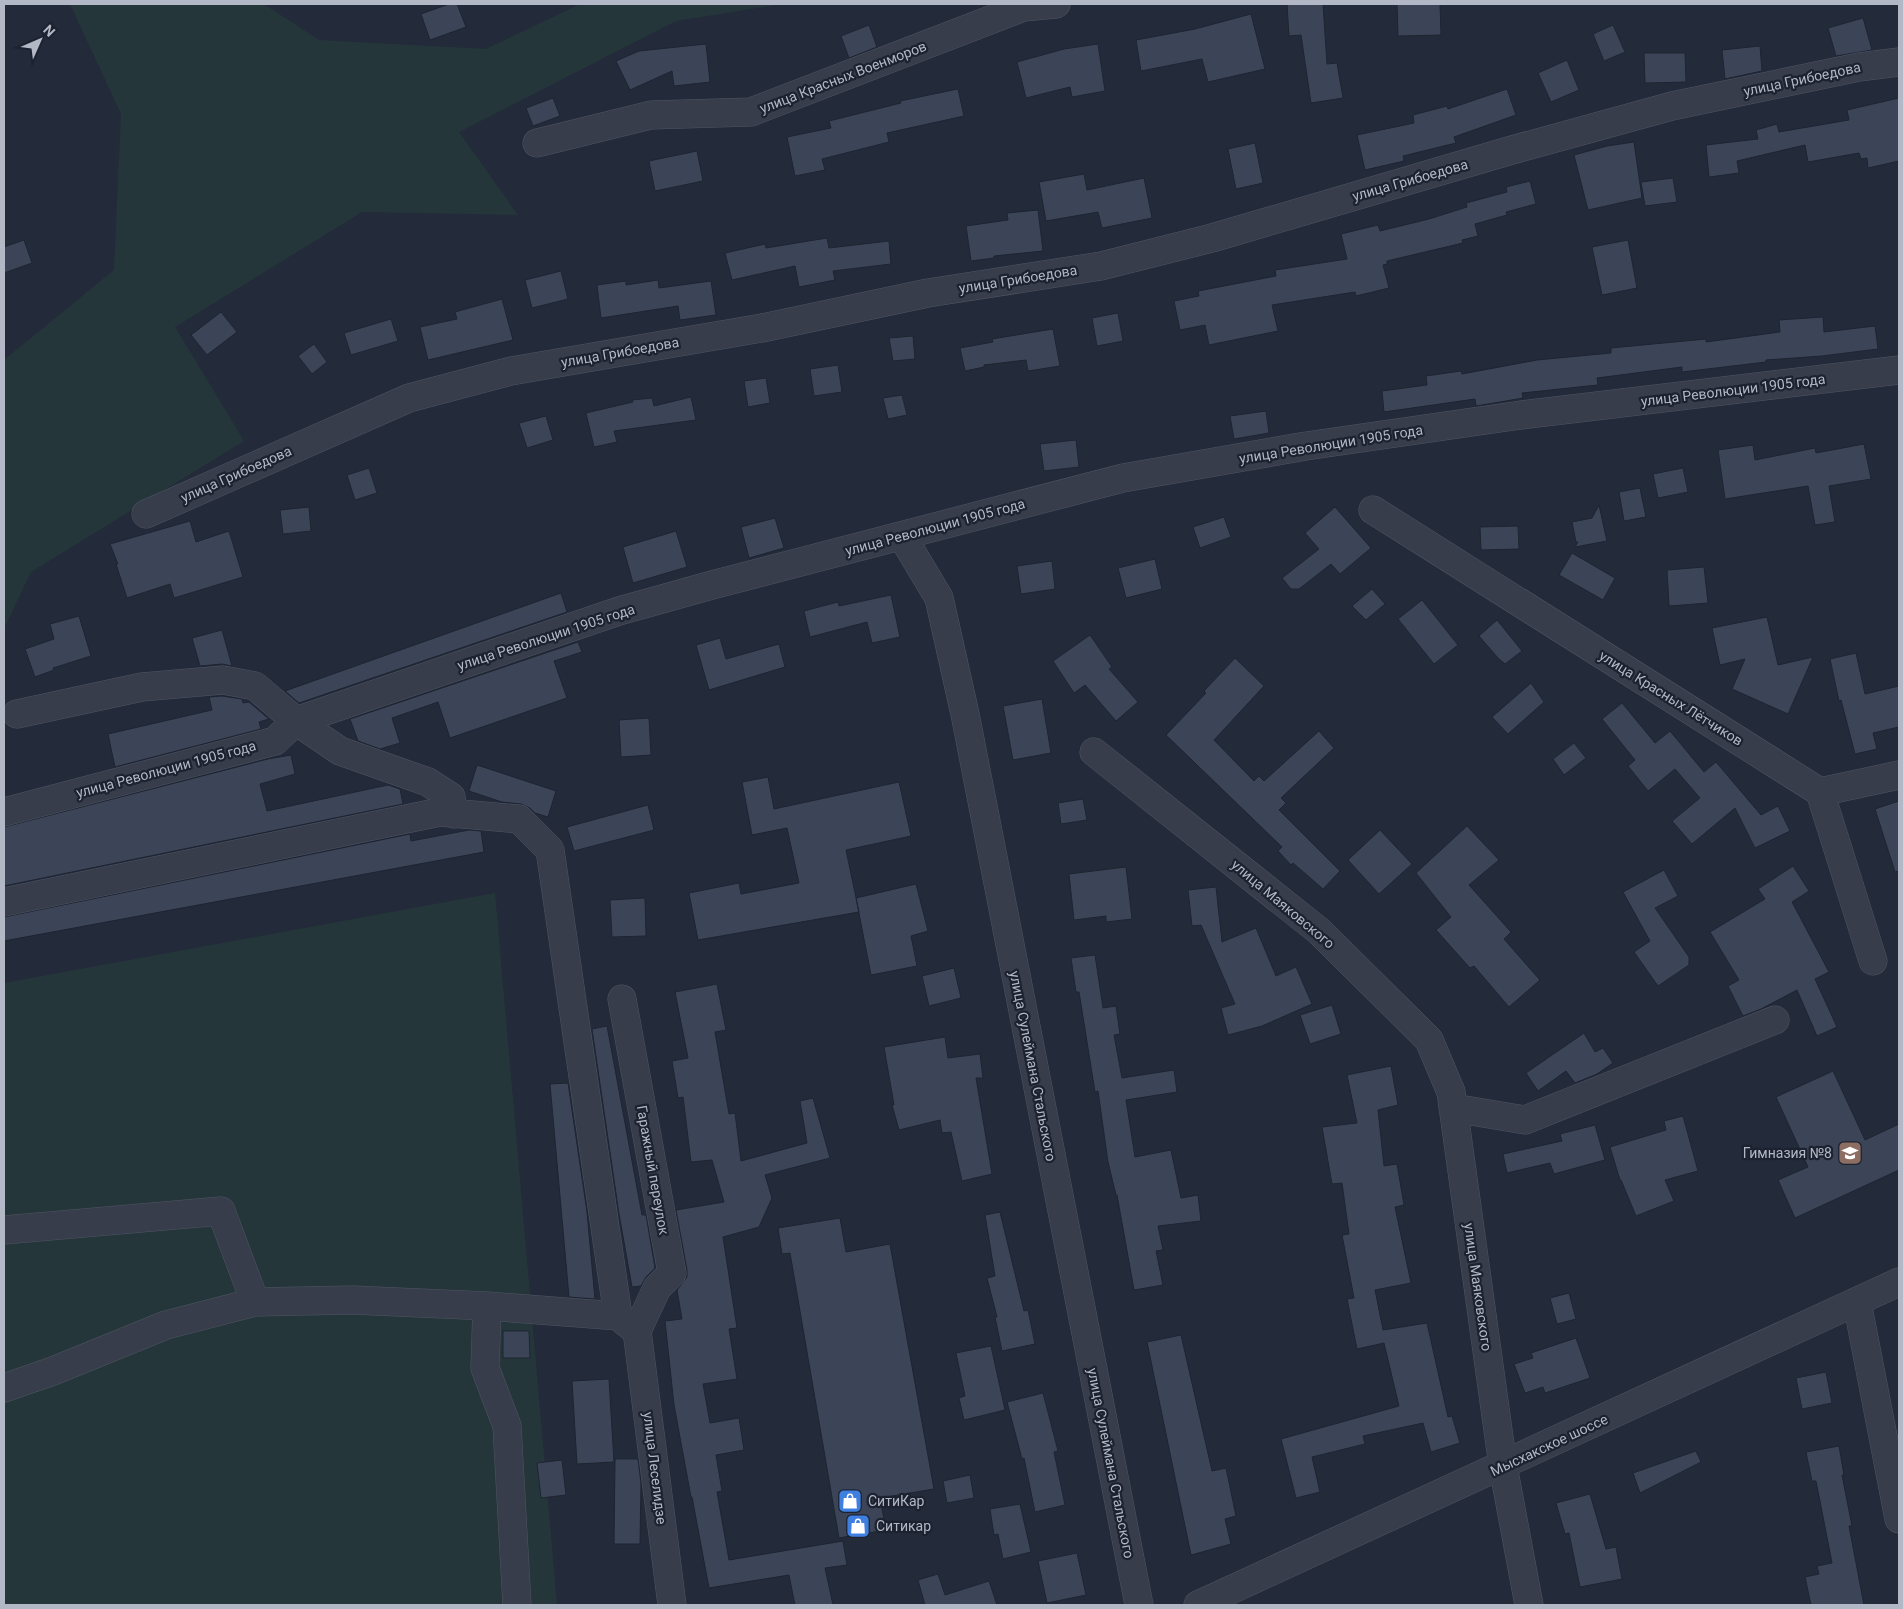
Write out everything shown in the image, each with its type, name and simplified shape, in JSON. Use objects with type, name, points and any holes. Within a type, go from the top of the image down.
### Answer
[{"type":"street","name":"улица Красных Военморов","points":[[537,143],[652,115],[752,112],[1023,5],[1056,4]]},
{"type":"street","name":"улица Грибоедова","points":[[146,514],[409,398],[511,371],[762,328],[928,293],[1101,266],[1212,238],[1512,150],[1672,106],[1859,67],[1899,62]]},
{"type":"street","name":"улица Революции 1905 года","points":[[4,812],[275,741],[296,721],[618,611],[1123,478],[1306,446],[1521,415],[1899,370]]},
{"type":"street","name":"улица Красных Лётчиков","points":[[1373,510],[1820,792]]},
{"type":"street","name":"улица Сулеймана Стальского","points":[[902,536],[939,598],[963,704],[1139,1605]]},
{"type":"street","points":[[17,714],[142,687],[223,680],[255,686],[296,721],[340,751],[428,782],[451,798],[454,814]]},
{"type":"street","name":"улица Маяковского","points":[[1094,752],[1326,937],[1429,1040],[1451,1092],[1503,1466],[1529,1605]]},
{"type":"street","points":[[1873,961],[1820,792],[1899,775]]},
{"type":"street","name":"улица Леселидзе","points":[[4,902],[440,812],[519,819],[550,850],[628,1323],[672,1605]]},
{"type":"street","name":"Гаражный переулок","points":[[622,999],[672,1273],[628,1323]]},
{"type":"street","points":[[1453,1108],[1524,1120],[1775,1020]]},
{"type":"street","points":[[4,1230],[221,1211],[255,1302]]},
{"type":"street","name":"Мысхакское шоссе","points":[[1198,1605],[1899,1282]]},
{"type":"street","points":[[4,1388],[53,1371],[166,1325],[255,1302],[353,1300],[487,1306],[628,1323]]},
{"type":"street","points":[[1857,1302],[1899,1519]]},
{"type":"street","points":[[487,1306],[485,1368],[507,1426],[517,1605]]},
{"type":"shaded area","points":[[70,4],[264,4],[319,40],[486,49],[580,4],[783,4],[676,21],[459,132],[518,215],[362,212],[175,327],[244,441],[31,572],[4,629],[4,360],[114,270],[121,114]]},
{"type":"shaded area","points":[[495,893],[557,1605],[4,1605],[4,983]]},
{"type":"building","points":[[449,4],[457,4],[466,27],[430,40],[421,14]]},
{"type":"building","points":[[1287,4],[1323,4],[1327,64],[1337,63],[1343,98],[1311,103],[1301,35],[1289,36]]},
{"type":"building","points":[[1397,4],[1440,4],[1441,35],[1398,36]]},
{"type":"building","points":[[1251,14],[1265,69],[1208,82],[1202,59],[1141,71],[1136,40],[1195,29]]},
{"type":"building","points":[[1863,18],[1872,50],[1836,56],[1828,28]]},
{"type":"building","points":[[869,25],[877,47],[849,58],[841,36]]},
{"type":"building","points":[[1613,25],[1625,52],[1604,61],[1593,34]]},
{"type":"building","points":[[706,44],[710,82],[674,86],[672,71],[630,90],[616,61],[639,51]]},
{"type":"building","points":[[1098,44],[1105,91],[1072,97],[1070,87],[1026,98],[1017,62],[1064,49]]},
{"type":"building","points":[[1760,46],[1762,71],[1725,79],[1722,50]]},
{"type":"building","points":[[1644,53],[1685,53],[1686,82],[1645,83]]},
{"type":"building","points":[[1567,60],[1579,90],[1551,102],[1538,73]]},
{"type":"building","points":[[958,89],[964,116],[887,133],[889,142],[822,159],[825,170],[795,176],[787,137],[831,128],[829,121],[901,103],[900,101]]},
{"type":"building","points":[[1507,89],[1516,115],[1454,137],[1456,143],[1403,156],[1404,161],[1365,170],[1357,135],[1414,123],[1413,115],[1447,106],[1448,109]]},
{"type":"building","points":[[553,98],[560,116],[533,126],[526,108]]},
{"type":"building","points":[[1899,98],[1899,161],[1868,168],[1867,158],[1861,159],[1859,153],[1808,162],[1805,145],[1737,161],[1739,173],[1709,177],[1706,145],[1758,139],[1756,130],[1777,124],[1779,132],[1849,120],[1847,110]]},
{"type":"building","points":[[1634,142],[1642,198],[1588,210],[1574,155],[1607,146]]},
{"type":"building","points":[[1255,143],[1263,183],[1236,189],[1228,149]]},
{"type":"building","points":[[697,151],[703,181],[655,191],[649,161]]},
{"type":"building","points":[[1084,174],[1087,190],[1144,178],[1152,218],[1102,228],[1098,212],[1046,221],[1039,182]]},
{"type":"building","points":[[1673,178],[1677,202],[1645,206],[1641,182]]},
{"type":"building","points":[[1530,181],[1536,204],[1506,212],[1507,215],[1475,224],[1478,236],[1462,240],[1463,243],[1387,261],[1387,264],[1383,265],[1389,288],[1356,296],[1355,292],[1272,305],[1278,331],[1209,345],[1205,325],[1180,330],[1174,301],[1199,296],[1198,291],[1276,276],[1275,270],[1347,259],[1341,234],[1378,225],[1380,231],[1429,219],[1467,207],[1466,203],[1507,192],[1506,187]]},
{"type":"building","points":[[1038,210],[1043,251],[994,256],[994,258],[971,261],[966,226],[1008,220],[1007,213]]},
{"type":"building","points":[[827,238],[829,248],[889,241],[891,264],[833,271],[835,280],[799,287],[795,266],[732,280],[725,253],[765,244],[766,248]]},
{"type":"building","points":[[24,240],[32,263],[4,273],[4,247]]},
{"type":"building","points":[[1628,240],[1637,288],[1602,295],[1592,247]]},
{"type":"building","points":[[561,271],[568,299],[532,308],[525,280]]},
{"type":"building","points":[[658,280],[659,288],[711,281],[716,315],[680,320],[678,306],[601,318],[597,285],[626,281],[626,285]]},
{"type":"building","points":[[502,299],[513,340],[428,360],[420,327],[457,319],[455,312]]},
{"type":"building","points":[[221,312],[237,332],[207,355],[191,335]]},
{"type":"building","points":[[1118,313],[1123,341],[1097,346],[1092,318]]},
{"type":"building","points":[[1823,317],[1824,332],[1875,326],[1878,349],[1766,360],[1766,362],[1682,372],[1682,367],[1597,378],[1598,385],[1522,393],[1523,398],[1476,406],[1475,399],[1384,412],[1382,391],[1427,385],[1426,376],[1461,371],[1462,374],[1537,360],[1611,353],[1611,348],[1706,339],[1706,342],[1780,332],[1779,320]]},
{"type":"building","points":[[391,319],[398,341],[351,355],[344,333]]},
{"type":"building","points":[[1053,329],[1060,366],[1028,371],[1026,360],[984,365],[984,367],[965,371],[960,348],[993,342],[992,339]]},
{"type":"building","points":[[913,336],[915,359],[893,361],[889,338]]},
{"type":"building","points":[[314,344],[327,362],[312,374],[298,356]]},
{"type":"building","points":[[838,365],[842,392],[814,396],[810,369]]},
{"type":"building","points":[[766,378],[770,403],[748,407],[744,381]]},
{"type":"building","points":[[902,395],[907,415],[888,419],[883,398]]},
{"type":"building","points":[[691,397],[696,420],[614,431],[617,442],[594,447],[586,413],[633,402],[632,400],[652,398],[654,406]]},
{"type":"building","points":[[1266,411],[1269,433],[1234,439],[1230,416]]},
{"type":"building","points":[[546,416],[553,440],[527,448],[519,423]]},
{"type":"building","points":[[1076,440],[1079,467],[1044,471],[1040,444]]},
{"type":"building","points":[[1864,444],[1871,479],[1829,486],[1835,522],[1815,525],[1808,486],[1725,499],[1718,450],[1753,445],[1755,460],[1815,448],[1816,453]]},
{"type":"building","points":[[369,468],[377,493],[355,500],[347,475]]},
{"type":"building","points":[[1683,468],[1688,492],[1658,498],[1653,474]]},
{"type":"building","points":[[1640,488],[1646,517],[1624,521],[1619,492]]},
{"type":"building","points":[[1599,505],[1607,541],[1575,547],[1578,542],[1576,542],[1572,522],[1592,518]]},
{"type":"building","points":[[309,507],[311,531],[283,534],[280,510]]},
{"type":"building","points":[[1335,507],[1371,548],[1340,574],[1331,564],[1299,589],[1291,589],[1282,578],[1319,549],[1305,533]]},
{"type":"building","points":[[1224,517],[1231,537],[1200,548],[1193,527]]},
{"type":"building","points":[[775,518],[784,548],[749,558],[741,527]]},
{"type":"building","points":[[190,521],[196,542],[229,531],[243,577],[174,598],[170,584],[127,598],[116,564],[118,564],[110,544]]},
{"type":"building","points":[[1518,526],[1519,549],[1481,550],[1480,527]]},
{"type":"building","points":[[676,531],[687,567],[633,583],[623,547]]},
{"type":"building","points":[[1572,553],[1615,578],[1603,600],[1559,575]]},
{"type":"building","points":[[1155,559],[1162,589],[1126,598],[1118,568]]},
{"type":"building","points":[[1052,561],[1055,589],[1021,594],[1017,566]]},
{"type":"building","points":[[1704,567],[1708,603],[1669,606],[1667,570]]},
{"type":"building","points":[[1372,589],[1385,604],[1366,620],[1352,606]]},
{"type":"building","points":[[561,593],[567,612],[299,703],[285,691]]},
{"type":"building","points":[[891,595],[900,637],[872,643],[867,622],[810,637],[804,611],[838,602],[839,606]]},
{"type":"building","points":[[1422,600],[1458,645],[1434,664],[1398,619]]},
{"type":"building","points":[[79,616],[91,656],[53,668],[54,670],[35,677],[25,649],[54,639],[50,624]]},
{"type":"building","points":[[1767,617],[1778,665],[1813,657],[1788,714],[1732,689],[1745,659],[1720,665],[1712,628]]},
{"type":"building","points":[[1497,620],[1522,651],[1505,664],[1479,636]]},
{"type":"building","points":[[222,630],[232,666],[222,664],[200,666],[192,638]]},
{"type":"building","points":[[1090,635],[1112,667],[1109,669],[1138,702],[1116,721],[1085,685],[1074,693],[1053,661]]},
{"type":"building","points":[[720,638],[726,659],[779,644],[785,667],[709,690],[696,645]]},
{"type":"building","points":[[578,642],[582,652],[554,661],[567,698],[450,738],[438,702],[392,718],[400,743],[380,749],[358,741],[350,719]]},
{"type":"building","points":[[1856,653],[1865,694],[1899,686],[1899,727],[1873,733],[1877,749],[1855,754],[1841,700],[1839,701],[1830,659]]},
{"type":"building","points":[[1235,658],[1264,686],[1214,740],[1254,781],[1259,776],[1264,781],[1319,731],[1334,748],[1281,798],[1286,803],[1279,810],[1340,871],[1323,889],[1293,863],[1291,865],[1278,851],[1282,847],[1166,735],[1206,693],[1204,691]]},
{"type":"building","points":[[1531,683],[1544,702],[1508,734],[1492,717]]},
{"type":"building","points":[[222,696],[242,699],[243,703],[249,702],[269,719],[259,722],[261,729],[115,767],[108,734],[212,710],[209,697]]},
{"type":"building","points":[[1042,699],[1051,753],[1013,760],[1003,706]]},
{"type":"building","points":[[1622,703],[1655,743],[1670,731],[1704,772],[1716,762],[1761,815],[1778,806],[1790,831],[1755,848],[1735,808],[1692,844],[1672,821],[1700,798],[1675,769],[1648,791],[1628,766],[1635,760],[1602,719]]},
{"type":"building","points":[[649,718],[651,755],[621,757],[619,720]]},
{"type":"building","points":[[1574,743],[1586,758],[1564,775],[1553,759]]},
{"type":"building","points":[[291,755],[295,774],[260,784],[267,811],[388,785],[400,789],[403,804],[4,886],[4,827],[268,759]]},
{"type":"building","points":[[477,765],[556,791],[548,817],[535,813],[530,808],[521,804],[502,802],[469,791]]},
{"type":"building","points":[[768,777],[774,809],[899,782],[911,836],[846,850],[859,912],[698,940],[689,893],[739,883],[741,894],[799,883],[787,828],[752,835],[742,782]]},
{"type":"building","points":[[1083,799],[1087,820],[1061,824],[1058,803]]},
{"type":"building","points":[[1899,801],[1899,871],[1895,872],[1875,809]]},
{"type":"building","points":[[648,805],[654,830],[574,851],[567,827]]},
{"type":"building","points":[[1467,826],[1499,860],[1469,885],[1511,932],[1504,939],[1540,980],[1509,1007],[1474,966],[1470,968],[1436,930],[1451,917],[1416,873]]},
{"type":"building","points":[[469,830],[481,831],[484,852],[4,941],[4,917],[410,834],[411,841]]},
{"type":"building","points":[[1380,830],[1412,864],[1379,894],[1348,860]]},
{"type":"building","points":[[1793,866],[1809,891],[1792,902],[1829,972],[1815,979],[1837,1027],[1817,1036],[1797,990],[1761,1009],[1743,1016],[1728,986],[1739,980],[1710,932],[1765,899],[1758,889]]},
{"type":"building","points":[[1126,867],[1132,919],[1106,922],[1106,916],[1074,920],[1069,874]]},
{"type":"building","points":[[1664,870],[1678,896],[1655,908],[1689,957],[1689,965],[1658,986],[1634,952],[1650,941],[1623,892]]},
{"type":"building","points":[[916,884],[928,931],[911,936],[917,966],[871,975],[856,898]]},
{"type":"building","points":[[1216,887],[1222,942],[1256,928],[1276,976],[1296,967],[1312,1004],[1262,1026],[1228,1035],[1221,1008],[1235,1004],[1201,925],[1192,926],[1188,890]]},
{"type":"building","points":[[645,898],[646,936],[612,937],[610,900]]},
{"type":"building","points":[[1095,955],[1103,1008],[1116,1006],[1120,1034],[1114,1035],[1122,1078],[1174,1070],[1177,1092],[1126,1100],[1135,1157],[1171,1150],[1181,1198],[1198,1195],[1201,1221],[1158,1226],[1163,1250],[1156,1251],[1163,1285],[1134,1290],[1117,1195],[1108,1162],[1098,1091],[1095,1092],[1079,992],[1076,992],[1071,958]]},
{"type":"building","points":[[954,968],[961,998],[929,1006],[922,976]]},
{"type":"building","points":[[717,984],[726,1030],[715,1032],[729,1114],[735,1113],[741,1161],[807,1143],[800,1101],[813,1098],[830,1158],[765,1175],[772,1198],[759,1227],[723,1237],[737,1328],[729,1329],[737,1379],[703,1384],[710,1423],[739,1418],[744,1450],[716,1455],[722,1491],[717,1492],[729,1560],[843,1541],[847,1565],[825,1568],[833,1605],[795,1605],[789,1575],[709,1588],[691,1497],[674,1405],[665,1321],[682,1319],[677,1290],[687,1277],[676,1210],[724,1202],[712,1160],[691,1162],[683,1097],[678,1098],[672,1061],[688,1058],[675,992]]},
{"type":"building","points":[[1332,1005],[1341,1034],[1310,1044],[1300,1015]]},
{"type":"building","points":[[607,1026],[642,1215],[646,1215],[655,1268],[646,1277],[641,1286],[632,1287],[619,1214],[592,1029]]},
{"type":"building","points":[[1584,1033],[1595,1052],[1603,1048],[1613,1063],[1597,1074],[1575,1083],[1566,1071],[1538,1091],[1526,1073]]},
{"type":"building","points":[[945,1037],[948,1058],[980,1054],[983,1078],[976,1078],[992,1174],[962,1181],[951,1132],[942,1133],[940,1120],[899,1130],[892,1105],[894,1105],[884,1047]]},
{"type":"building","points":[[1391,1066],[1398,1105],[1378,1110],[1384,1166],[1397,1164],[1404,1205],[1395,1207],[1411,1283],[1375,1290],[1383,1330],[1427,1323],[1448,1417],[1452,1416],[1460,1443],[1431,1452],[1423,1423],[1363,1436],[1365,1444],[1312,1457],[1320,1492],[1296,1498],[1281,1439],[1399,1406],[1384,1343],[1357,1349],[1347,1299],[1354,1298],[1342,1235],[1349,1234],[1342,1183],[1332,1184],[1322,1127],[1357,1123],[1347,1075]]},
{"type":"building","name":"Гимназия №8","points":[[1833,1071],[1865,1140],[1899,1124],[1899,1170],[1795,1218],[1778,1180],[1808,1167],[1776,1097]]},
{"type":"building","points":[[568,1083],[587,1212],[595,1299],[569,1297],[550,1084]]},
{"type":"building","points":[[1683,1116],[1698,1171],[1665,1180],[1674,1201],[1636,1216],[1620,1180],[1610,1147],[1666,1130],[1664,1121]]},
{"type":"building","points":[[1595,1125],[1605,1160],[1554,1174],[1550,1163],[1507,1173],[1503,1154],[1562,1141],[1560,1134]]},
{"type":"building","points":[[1000,1212],[1024,1311],[1028,1310],[1035,1344],[1002,1351],[995,1317],[997,1317],[987,1278],[995,1276],[985,1215]]},
{"type":"building","points":[[840,1218],[846,1252],[890,1244],[934,1489],[880,1498],[886,1530],[839,1538],[790,1253],[782,1254],[778,1228]]},
{"type":"building","points":[[1569,1293],[1576,1319],[1557,1324],[1550,1298]]},
{"type":"building","points":[[503,1331],[529,1331],[530,1358],[503,1358]]},
{"type":"building","points":[[1181,1335],[1212,1471],[1226,1468],[1236,1516],[1225,1519],[1231,1544],[1191,1555],[1147,1342]]},
{"type":"building","points":[[1576,1338],[1590,1378],[1545,1393],[1543,1387],[1525,1393],[1514,1364],[1533,1358],[1531,1353]]},
{"type":"building","points":[[991,1346],[1005,1410],[964,1420],[959,1398],[965,1396],[956,1353]]},
{"type":"building","points":[[1826,1372],[1832,1403],[1802,1409],[1796,1378]]},
{"type":"building","points":[[609,1379],[614,1462],[577,1464],[572,1381]]},
{"type":"building","points":[[1043,1393],[1058,1451],[1054,1452],[1065,1505],[1035,1512],[1024,1458],[1022,1459],[1007,1402]]},
{"type":"building","points":[[1839,1446],[1844,1475],[1842,1475],[1852,1526],[1849,1526],[1864,1605],[1811,1605],[1805,1577],[1819,1574],[1817,1566],[1832,1563],[1816,1481],[1812,1481],[1806,1452]]},
{"type":"building","points":[[1696,1451],[1701,1462],[1640,1493],[1633,1473]]},
{"type":"building","points":[[615,1459],[638,1459],[641,1483],[640,1544],[614,1544]]},
{"type":"building","points":[[562,1460],[566,1495],[541,1498],[537,1463]]},
{"type":"building","points":[[970,1475],[974,1498],[947,1503],[943,1481]]},
{"type":"building","points":[[1590,1494],[1606,1549],[1616,1547],[1622,1579],[1580,1587],[1569,1533],[1565,1534],[1556,1503]]},
{"type":"building","points":[[1020,1504],[1031,1552],[1003,1559],[998,1534],[994,1535],[990,1509]]},
{"type":"building","points":[[1077,1553],[1086,1595],[1047,1603],[1038,1561]]},
{"type":"building","points":[[938,1574],[945,1595],[989,1581],[997,1605],[925,1605],[918,1580]]},
{"type":"place","name":"Гимназия №8","points":[[1850,1153]]},
{"type":"place","name":"СитиКар","points":[[850,1501]]},
{"type":"place","name":"Ситикар","points":[[858,1526]]}]
